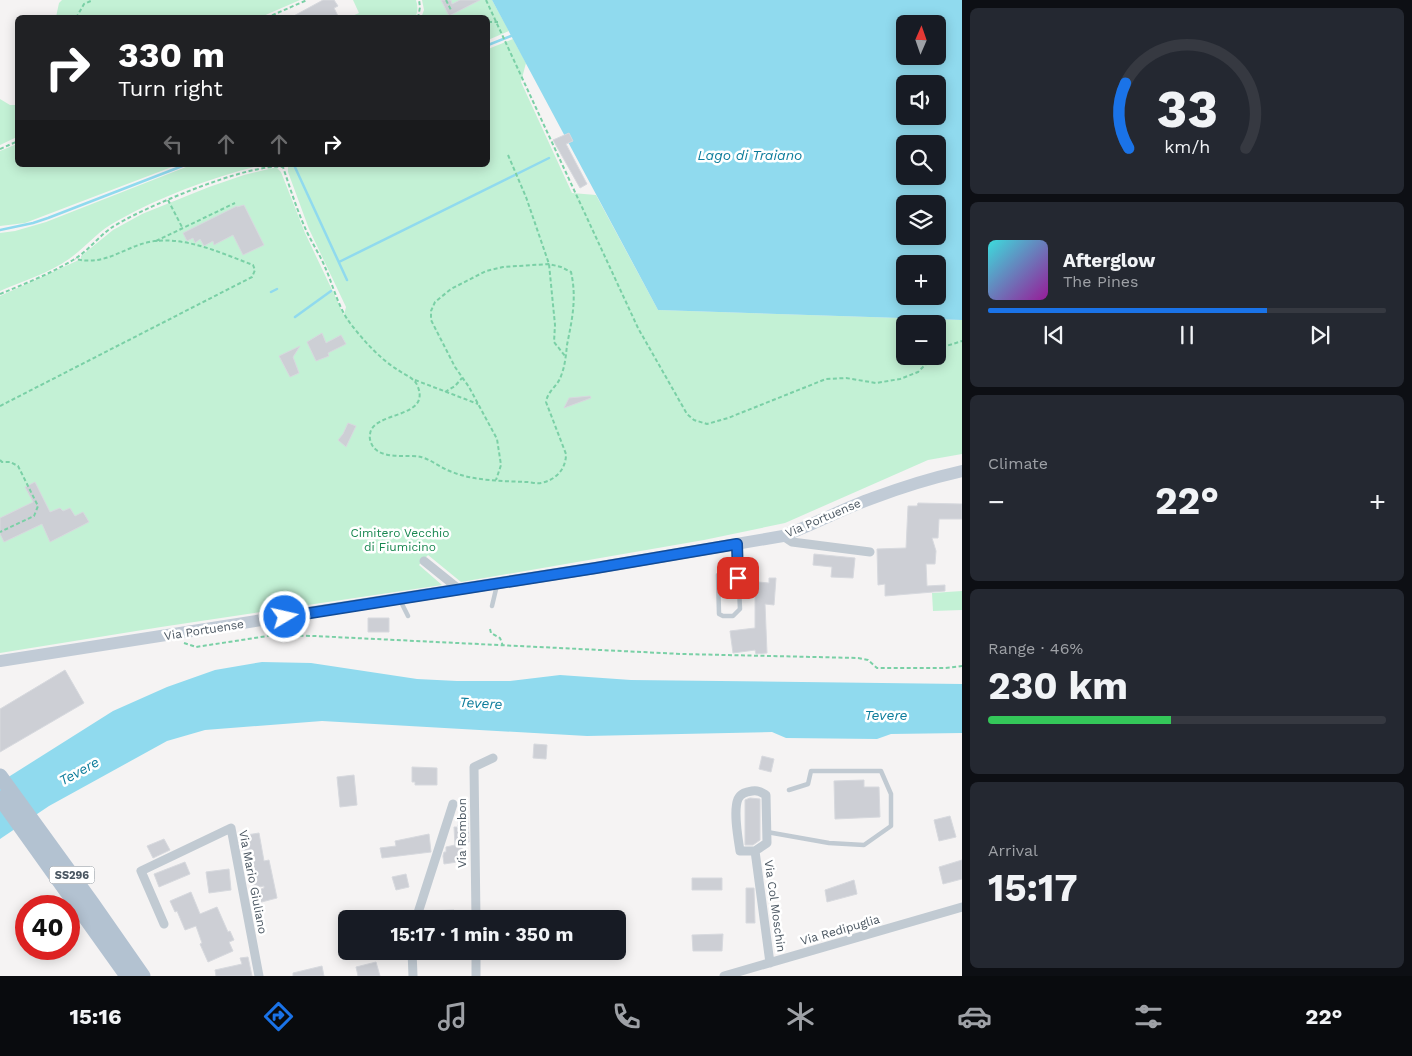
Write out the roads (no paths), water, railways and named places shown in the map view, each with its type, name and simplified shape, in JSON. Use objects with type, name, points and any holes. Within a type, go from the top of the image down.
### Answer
[{"type":"main road","name":"SS296","points":[[0,776],[143,976]]},
{"type":"main road","name":"SS296","points":[[0,798],[126,976]]},
{"type":"street","name":"Via Portuense","points":[[0,662],[460,590],[783,536],[810,526],[871,498],[925,480],[962,471]]},
{"type":"street","points":[[783,536],[792,542],[870,552]]},
{"type":"street","points":[[424,561],[460,590]]},
{"type":"street","name":"Via Rombon","points":[[476,910],[474,767],[493,758]]},
{"type":"street","name":"Via Col Moschin","points":[[758,790],[766,795],[767,843],[755,852],[740,851],[737,807],[738,797],[744,792],[758,790]]},
{"type":"street","points":[[419,910],[453,804]]},
{"type":"street","name":"Via Mario Giuliano","points":[[164,924],[141,871],[230,828],[258,976]]},
{"type":"street","name":"Via Col Moschin","points":[[755,852],[770,963]]},
{"type":"street","name":"Via Redipuglia","points":[[724,976],[962,907]]},
{"type":"street","points":[[412,960],[413,976]]},
{"type":"street","points":[[476,960],[476,976]]},
{"type":"lane","points":[[737,544],[738,563],[740,609],[733,616],[724,616],[719,614],[718,575],[738,563]]},
{"type":"lane","points":[[492,606],[497,584]]},
{"type":"lane","points":[[399,599],[408,616]]},
{"type":"lane","points":[[767,832],[829,843],[864,845],[891,826],[891,794],[881,771],[811,771],[808,784],[789,790]]},
{"type":"water","name":"Lago di Traiano","points":[[492,0],[962,0],[962,320],[946,319],[946,315],[896,315],[896,318],[658,310]]},
{"type":"water","name":"Tevere","points":[[262,662],[311,663],[417,679],[457,681],[510,681],[560,675],[631,680],[962,684],[962,733],[891,734],[877,739],[786,738],[772,732],[587,736],[322,721],[205,730],[167,741],[49,806],[0,839],[0,784],[10,776],[113,711],[167,687],[215,670]]},
{"type":"waterway","points":[[490,44],[511,36]]},
{"type":"waterway","points":[[339,262],[549,158]]},
{"type":"waterway","points":[[0,230],[48,218],[180,167]]},
{"type":"waterway","points":[[295,167],[347,280]]},
{"type":"waterway","points":[[271,292],[277,289]]},
{"type":"waterway","points":[[295,317],[331,291]]},
{"type":"park label","name":"Cimitero Vecchio di Fiumicino","points":[[400,540]]}]
